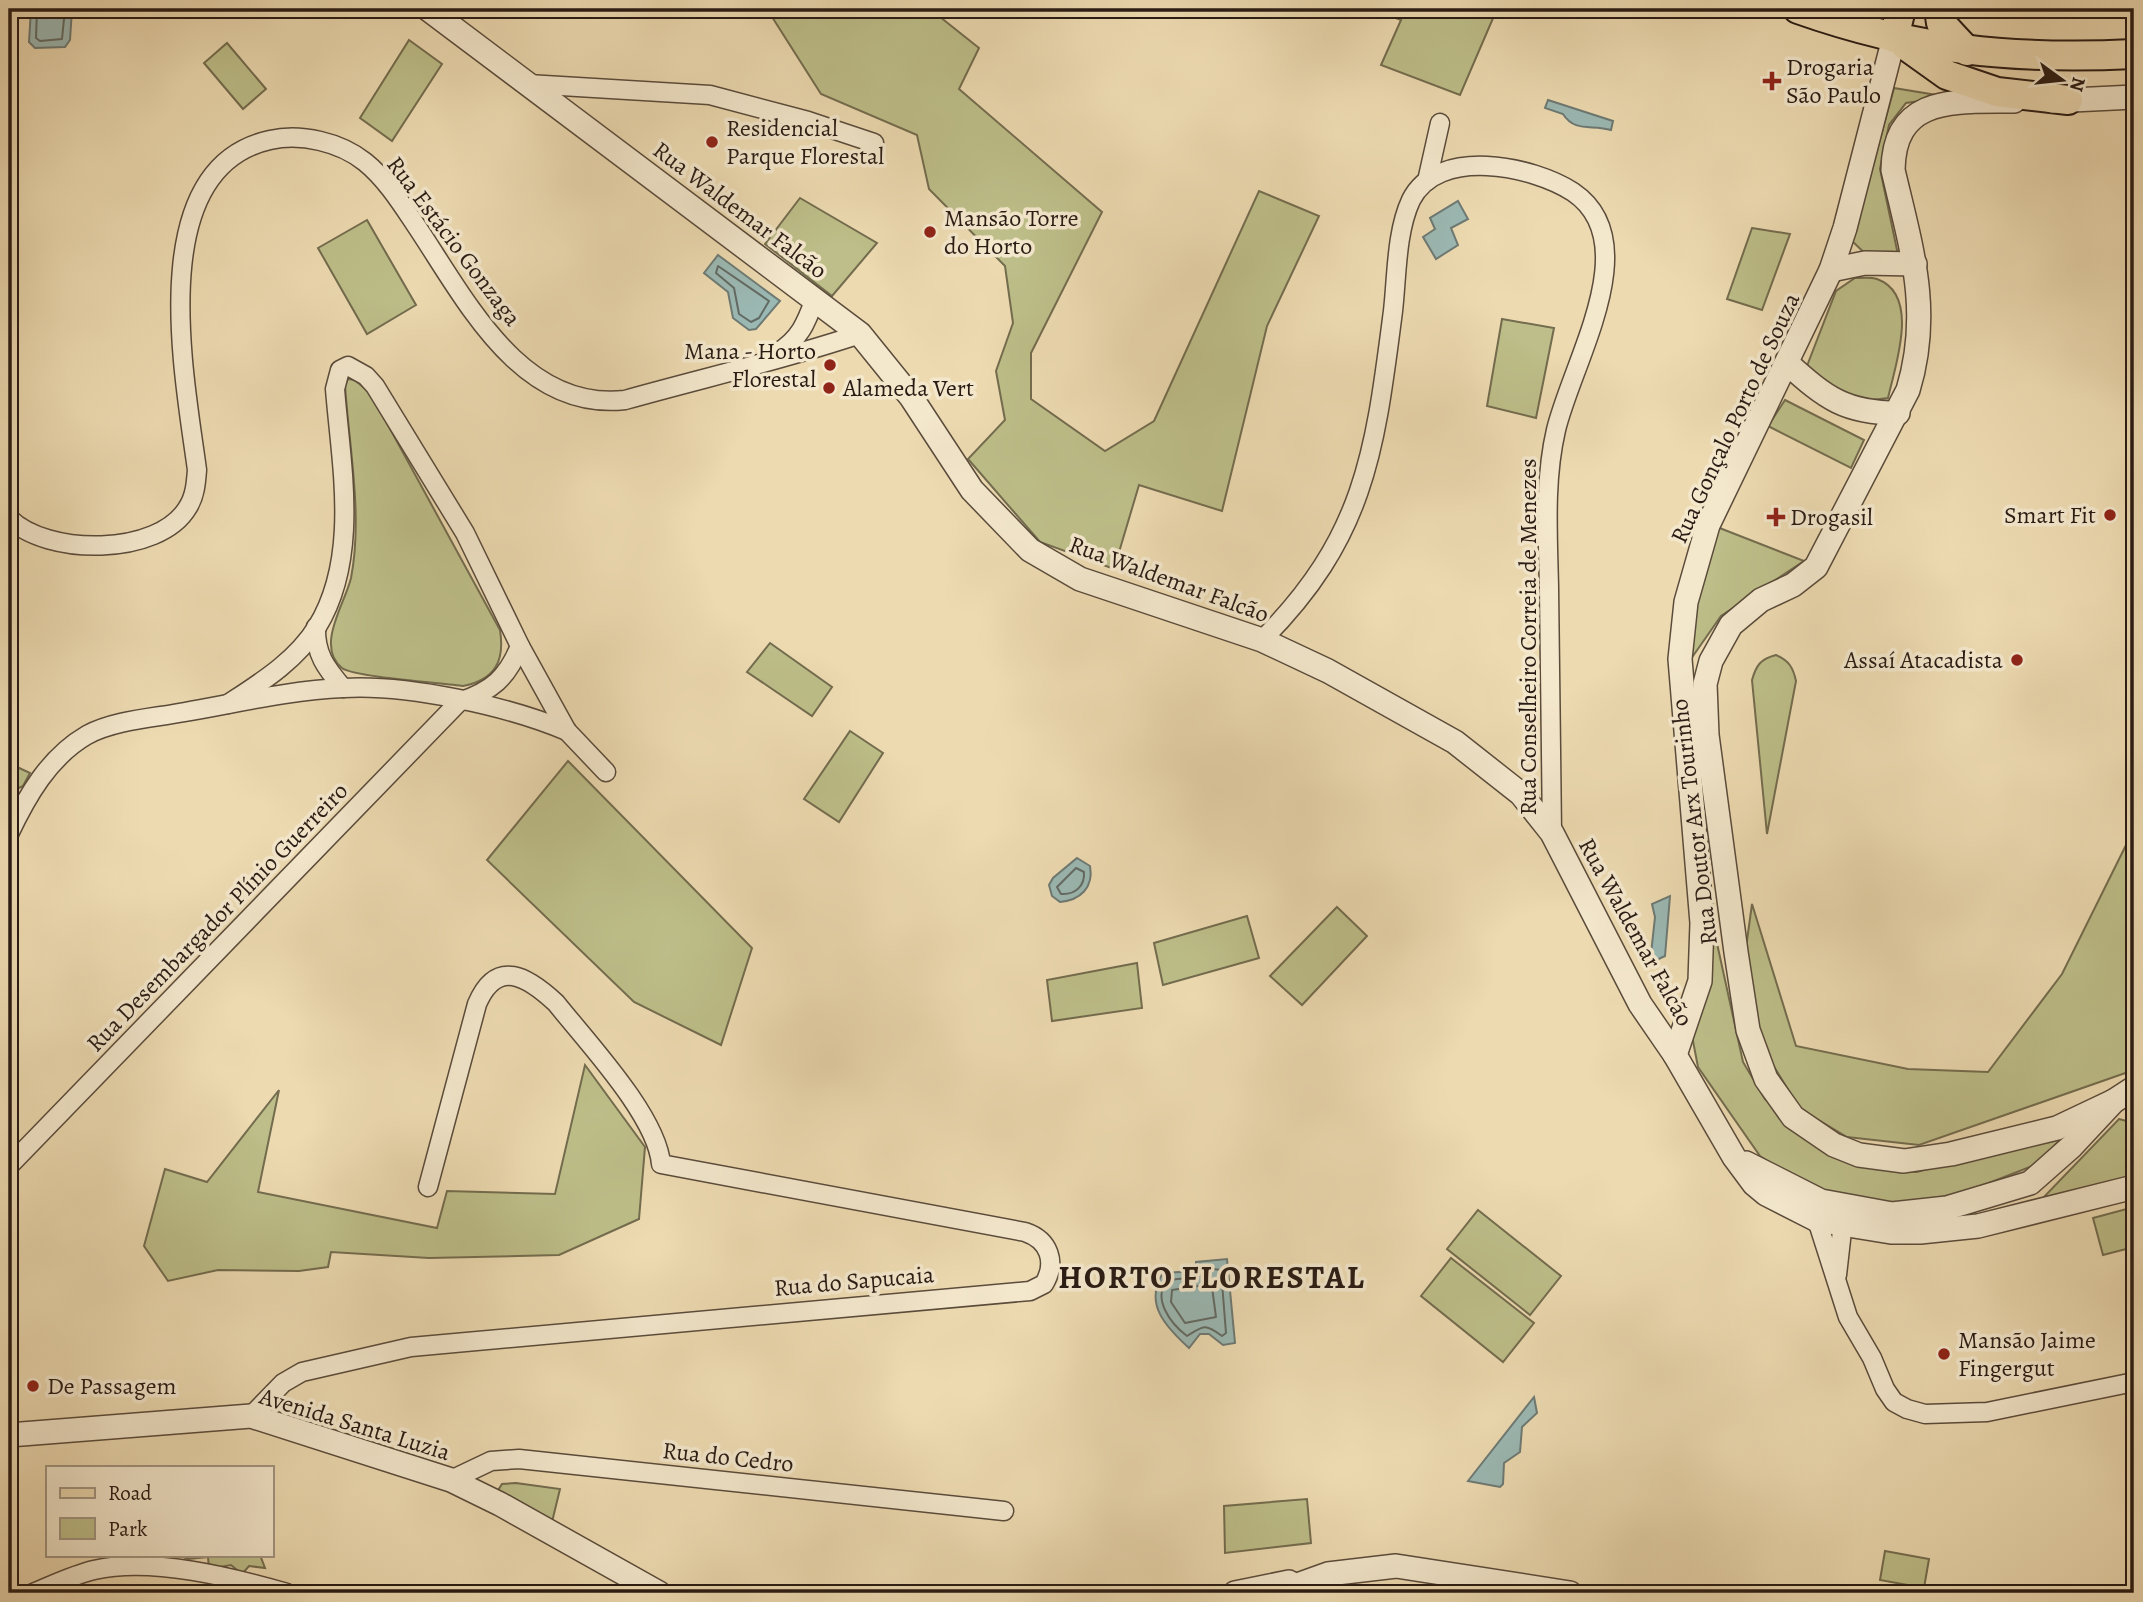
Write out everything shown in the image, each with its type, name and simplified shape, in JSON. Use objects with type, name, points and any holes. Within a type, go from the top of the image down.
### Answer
[{"type":"main road","points":[[1798,9],[1894,38],[1967,51],[2051,57],[2134,54]]},
{"type":"main road","points":[[1894,38],[1901,9]]},
{"type":"main road","points":[[1939,9],[1941,23],[1967,51]]},
{"type":"main road","points":[[1894,38],[1947,75],[1997,92],[2068,100]]},
{"type":"street","name":"Rua Waldemar Falcão","points":[[428,9],[860,334],[911,397],[972,490],[1030,550],[1090,583],[1262,640],[1338,677],[1455,742],[1521,794],[1552,833],[1652,1023],[1675,1055],[1734,1157],[1791,1189],[1819,1211],[1891,1232],[1951,1231],[2134,1187]]},
{"type":"street","name":"Rua Gonçalo Porto de Souza","points":[[1675,1055],[1696,998],[1701,954],[1700,879],[1680,659],[1686,602],[1708,524],[1788,364],[1831,270],[1845,228],[1894,38]]},
{"type":"street","points":[[528,84],[710,95],[808,121],[874,143]]},
{"type":"street","name":"Rua Doutor Arx Tourinho","points":[[2124,1104],[2057,1128],[1925,1160],[1880,1159],[1834,1145],[1793,1117],[1766,1079],[1755,1054],[1738,965],[1708,748],[1705,684],[1721,640],[1737,618],[1761,600],[1807,577],[1816,566],[1898,412],[1915,365],[1921,324],[1915,264],[1893,170],[1896,141],[1912,116],[1940,105],[1959,103],[2134,97]]},
{"type":"street","points":[[1262,640],[1303,596],[1328,562],[1365,481],[1383,385],[1404,227],[1412,199],[1427,181],[1440,123]]},
{"type":"street","name":"Rua Estácio Gonzaga","points":[[9,518],[44,540],[88,545],[123,543],[156,534],[188,508],[196,484],[197,470],[180,313],[181,272],[189,226],[201,195],[216,171],[232,155],[252,144],[274,139],[305,139],[333,145],[365,162],[397,198],[490,334],[519,365],[573,397],[601,403],[625,401],[860,334]]},
{"type":"street","name":"Rua Conselheiro Correia de Menezes","points":[[1427,181],[1447,169],[1494,166],[1553,181],[1586,201],[1596,214],[1605,239],[1607,266],[1602,289],[1563,401],[1549,469],[1552,833]]},
{"type":"street","points":[[1831,270],[1865,263],[1915,264]]},
{"type":"street","name":"Rua Estácio Gonzaga","points":[[769,359],[794,343],[815,299]]},
{"type":"street","points":[[1788,364],[1821,393],[1852,410],[1898,412]]},
{"type":"street","points":[[228,704],[270,676],[316,628],[330,596],[341,556],[343,491],[335,389],[340,370],[348,366],[366,376],[375,386],[437,484],[566,731],[606,772]]},
{"type":"street","points":[[316,628],[316,645],[321,660],[342,688]]},
{"type":"street","points":[[459,702],[481,695],[500,682],[512,666],[520,646]]},
{"type":"street","points":[[9,834],[46,770],[88,734],[119,724],[228,704],[342,688],[386,690],[500,708],[566,731]]},
{"type":"street","name":"Rua Desembargador Plínio Guerreiro","points":[[9,1166],[459,702]]},
{"type":"street","name":"Rua Gonçalo Porto de Souza","points":[[1652,1023],[1680,1010],[1690,996],[1701,954]]},
{"type":"street","name":"Rua do Sapucaia","points":[[251,1416],[284,1383],[302,1372],[411,1347],[1030,1291],[1044,1284],[1048,1276],[1050,1257],[1047,1248],[1035,1235],[1025,1232],[661,1164],[655,1136],[643,1115],[556,1003],[529,982],[502,975],[492,979],[477,1004],[428,1187]]},
{"type":"street","name":"Rua Waldemar Falcão","points":[[1843,1216],[1917,1213],[1975,1201],[2030,1183],[2124,1104],[2134,1088]]},
{"type":"street","points":[[1819,1211],[1835,1286],[1885,1389],[1894,1402],[1907,1409],[1937,1414],[1987,1412],[2134,1382]]},
{"type":"street","points":[[1835,1286],[1843,1216]]},
{"type":"street","name":"Avenida Santa Luzia","points":[[9,1435],[251,1416],[451,1480],[500,1504],[659,1593]]},
{"type":"street","name":"Rua do Cedro","points":[[451,1480],[491,1461],[519,1459],[1004,1511]]},
{"type":"street","points":[[1235,1593],[1264,1585],[1307,1580],[1351,1570],[1396,1566],[1570,1593]]},
{"type":"street","points":[[33,1593],[95,1570],[132,1567],[200,1573],[288,1593]]},
{"type":"street","points":[[1275,1593],[1307,1580]]},
{"type":"green space","points":[[767,9],[930,9],[979,48],[959,89],[1102,212],[1031,353],[1031,399],[1105,451],[1154,421],[1259,191],[1319,216],[1267,326],[1222,511],[1139,485],[1114,569],[1040,542],[968,459],[1005,420],[996,371],[1013,323],[1005,266],[929,189],[917,135],[821,94]]},
{"type":"green space","points":[[1391,9],[1497,9],[1460,95],[1381,65],[1401,20],[1388,15]]},
{"type":"green space","points":[[409,40],[442,64],[392,141],[360,118]]},
{"type":"green space","points":[[227,43],[266,89],[243,109],[204,63]]},
{"type":"green space","points":[[1894,88],[1949,97],[1906,103],[1889,125],[1880,169],[1901,269],[1872,260],[1852,241]]},
{"type":"green space","points":[[800,198],[877,243],[832,296],[765,244]]},
{"type":"green space","points":[[367,220],[416,305],[367,334],[318,248]]},
{"type":"green space","points":[[1752,228],[1790,234],[1762,310],[1727,299]]},
{"type":"green space","points":[[1855,278],[1877,279],[1890,287],[1898,300],[1902,315],[1902,332],[1888,398],[1853,398],[1835,391],[1805,371],[1836,291]]},
{"type":"green space","points":[[1502,319],[1554,328],[1536,418],[1487,406]]},
{"type":"green space","points":[[348,379],[355,380],[371,394],[500,630],[499,660],[490,674],[474,683],[463,686],[363,674],[342,668],[334,659],[331,637],[351,578],[356,530],[345,385]]},
{"type":"green space","points":[[1785,400],[1864,440],[1851,468],[1768,426]]},
{"type":"green space","points":[[1717,527],[1804,561],[1721,616],[1686,666],[1691,602]]},
{"type":"green space","points":[[770,643],[832,687],[812,716],[747,672]]},
{"type":"green space","points":[[1776,655],[1790,665],[1796,681],[1767,834],[1752,680],[1760,664]]},
{"type":"green space","points":[[850,731],[883,753],[839,822],[804,799]]},
{"type":"green space","points":[[568,761],[752,948],[721,1045],[634,1002],[487,860]]},
{"type":"green space","points":[[17,767],[30,773],[23,786],[9,793],[9,773]]},
{"type":"green space","points":[[2134,829],[2134,1070],[1919,1145],[1847,1137],[1800,1109],[1760,1044],[1745,955],[1752,904],[1796,1046],[1908,1069],[1988,1072],[2062,974]]},
{"type":"green space","points":[[1337,907],[1367,936],[1302,1005],[1270,976]]},
{"type":"green space","points":[[1247,916],[1259,958],[1163,985],[1154,943]]},
{"type":"green space","points":[[1711,916],[1743,1062],[1765,1099],[1816,1144],[1876,1169],[1917,1172],[2072,1128],[2035,1165],[1971,1190],[1891,1209],[1813,1190],[1760,1156],[1698,1067],[1692,1036]]},
{"type":"green space","points":[[1137,963],[1142,1008],[1052,1021],[1047,980]]},
{"type":"green space","points":[[585,1065],[645,1147],[639,1219],[559,1255],[429,1258],[331,1252],[328,1267],[299,1271],[218,1270],[168,1281],[144,1246],[165,1169],[207,1182],[279,1090],[258,1192],[437,1228],[447,1191],[555,1194]]},
{"type":"green space","points":[[2119,1119],[2134,1123],[2134,1180],[2040,1201]]},
{"type":"green space","points":[[2134,1207],[2134,1247],[2103,1255],[2093,1218]]},
{"type":"green space","points":[[1478,1210],[1561,1276],[1530,1315],[1447,1249]]},
{"type":"green space","points":[[1451,1258],[1534,1323],[1503,1362],[1421,1296]]},
{"type":"green space","points":[[516,1483],[560,1489],[551,1526],[497,1492],[502,1484]]},
{"type":"green space","points":[[1307,1499],[1311,1543],[1225,1553],[1224,1506]]},
{"type":"green space","points":[[1885,1551],[1929,1559],[1924,1588],[1880,1580]]},
{"type":"green space","points":[[180,1556],[260,1556],[265,1568],[249,1566],[242,1574],[231,1565],[209,1569],[208,1557],[188,1559]]},
{"type":"water","points":[[31,9],[72,9],[70,40],[65,47],[35,48],[29,42]]},
{"type":"water","points":[[1548,100],[1613,121],[1611,130],[1573,124],[1563,114],[1545,108]]},
{"type":"water","points":[[1458,201],[1468,219],[1451,228],[1458,245],[1436,259],[1423,237],[1435,229],[1430,218]]},
{"type":"water","points":[[718,255],[780,301],[756,329],[749,330],[733,318],[728,292],[704,273]]},
{"type":"water","points":[[1077,858],[1090,866],[1088,887],[1074,899],[1060,902],[1052,896],[1049,885],[1053,878]]},
{"type":"water","points":[[1670,896],[1665,956],[1650,963],[1655,917],[1652,904]]},
{"type":"water","points":[[1227,1259],[1235,1343],[1223,1345],[1209,1334],[1200,1334],[1189,1348],[1160,1315],[1157,1284],[1163,1273],[1196,1271],[1196,1262]]},
{"type":"water","points":[[1534,1397],[1537,1413],[1522,1427],[1520,1452],[1504,1463],[1503,1484],[1500,1487],[1468,1481]]},
{"type":"place","name":"Drogaria São Paulo","points":[[1772,81]]},
{"type":"place","name":"Residencial Parque Florestal","points":[[712,142]]},
{"type":"place","name":"Mansão Torre do Horto","points":[[930,232]]},
{"type":"place","name":"Mana - Horto Florestal","points":[[830,365]]},
{"type":"place","name":"Alameda Vert","points":[[829,388]]},
{"type":"place","name":"Smart Fit","points":[[2110,515]]},
{"type":"place","name":"Drogasil","points":[[1776,517]]},
{"type":"place","name":"Assaí Atacadista","points":[[2017,660]]},
{"type":"place","name":"Mansão Jaime Fingergut","points":[[1944,1354]]},
{"type":"place","name":"De Passagem","points":[[33,1386]]},
{"type":"district","name":"HORTO FLORESTAL","points":[[1212,1277]]}]
